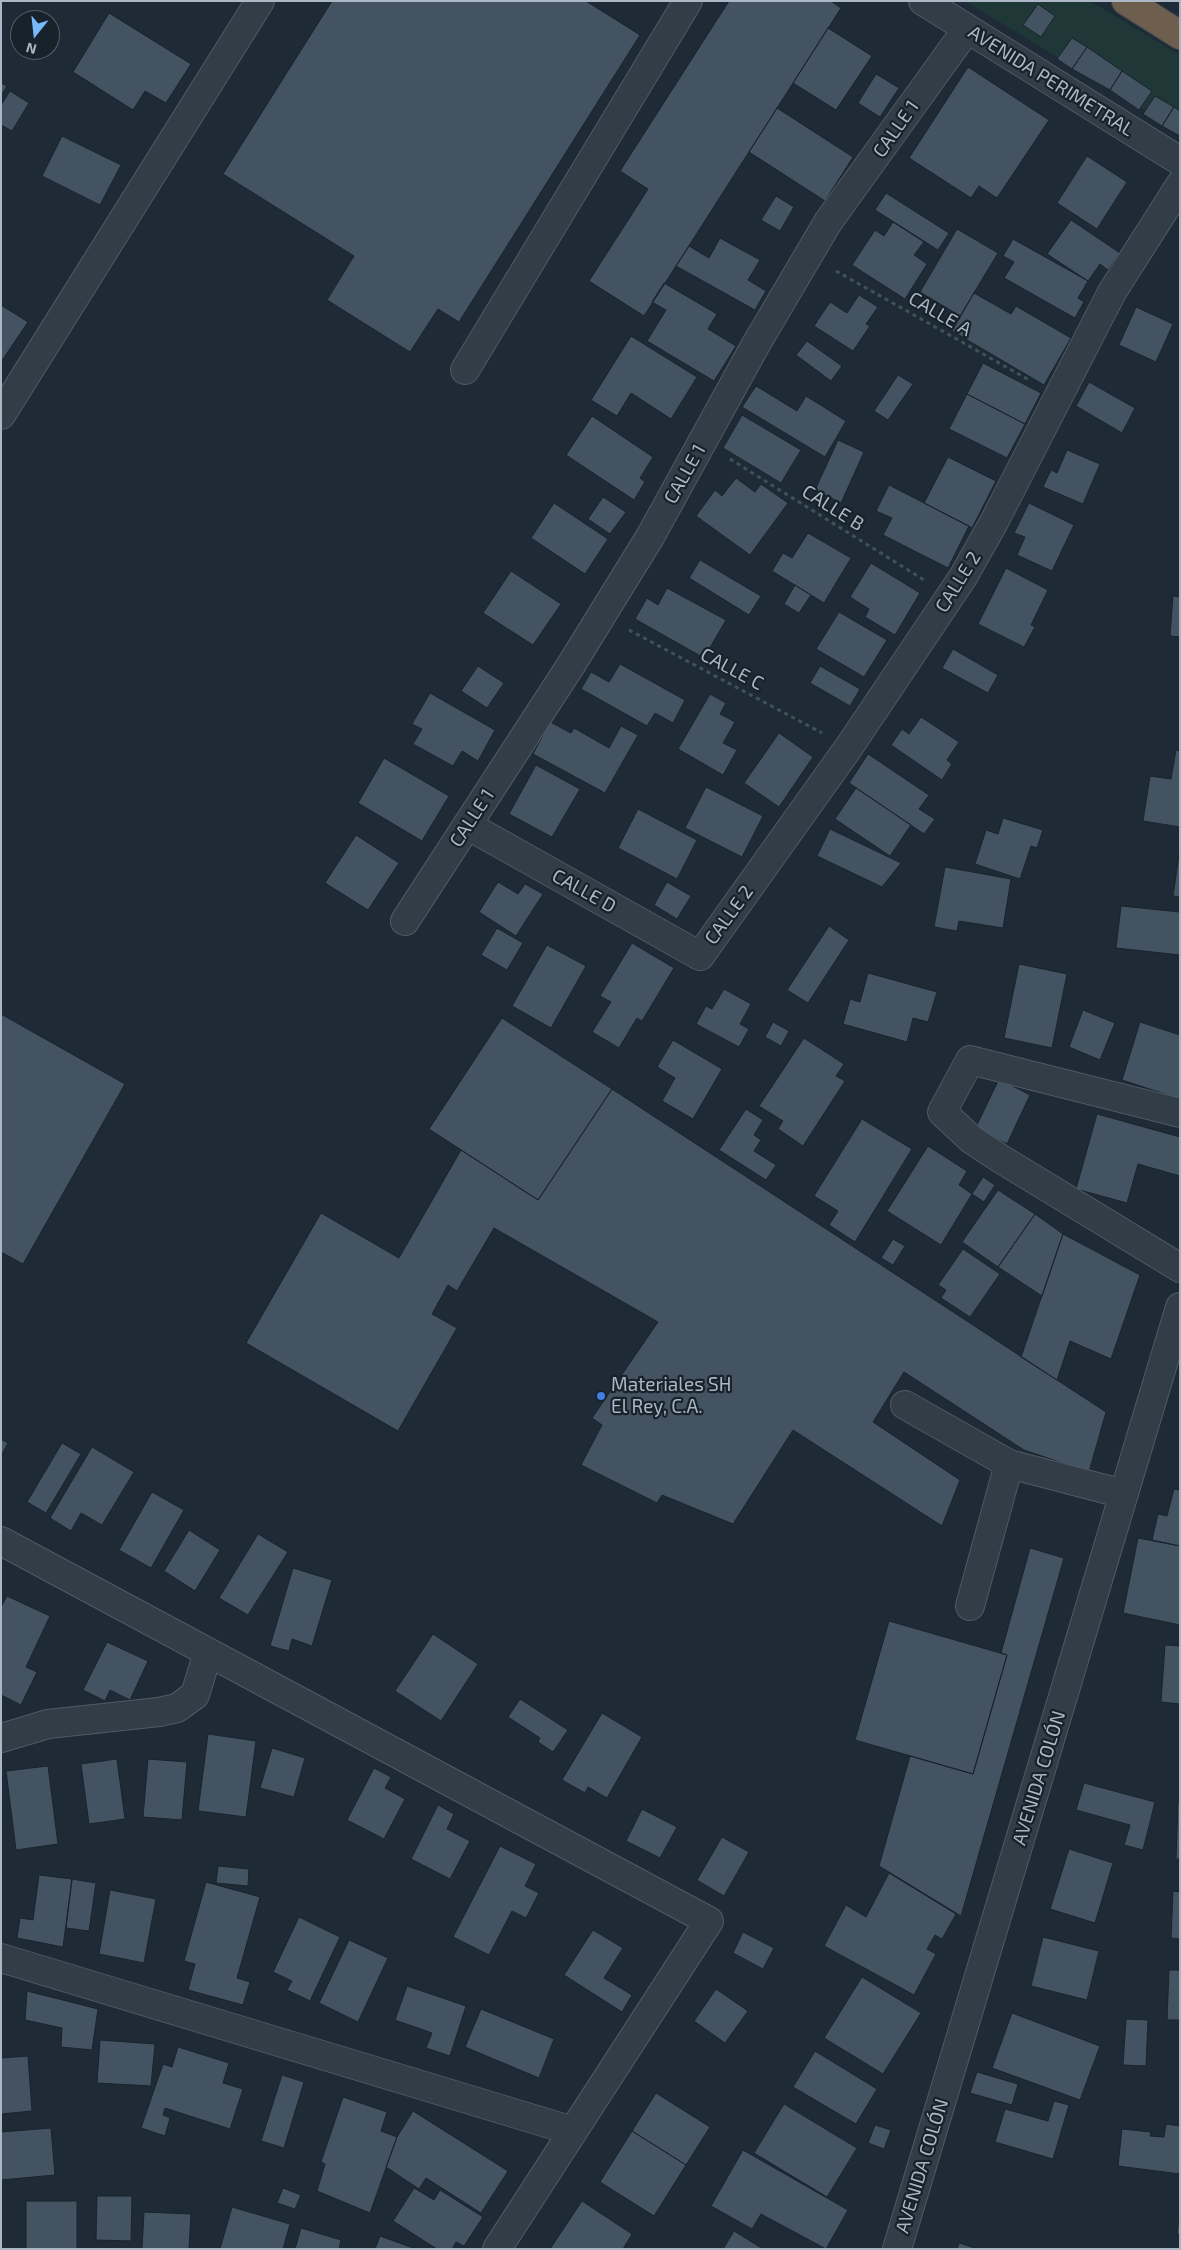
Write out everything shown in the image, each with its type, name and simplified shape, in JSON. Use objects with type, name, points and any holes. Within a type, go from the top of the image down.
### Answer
[{"type":"highway","points":[[1126,1],[1180,35]]},
{"type":"street","points":[[1,415],[260,1]]},
{"type":"street","points":[[465,370],[688,1]]},
{"type":"street","name":"AVENIDA PERIMETRAL","points":[[923,1],[1180,161]]},
{"type":"street","name":"CALLE 1","points":[[405,921],[602,616],[650,537],[755,346],[828,222],[967,28]]},
{"type":"street","name":"CALLE 2","points":[[700,956],[849,747],[950,596],[994,522],[1112,292],[1180,185]]},
{"type":"street","name":"CALLE D","points":[[467,825],[700,956]]},
{"type":"street","points":[[1180,1113],[970,1060],[942,1112],[972,1140],[1180,1268]]},
{"type":"street","name":"AVENIDA COLÓN","points":[[897,2249],[1180,1307]]},
{"type":"street","points":[[905,1405],[1009,1464],[1124,1494]]},
{"type":"street","points":[[970,1606],[1009,1464]]},
{"type":"street","points":[[1,1541],[709,1921],[497,2249]]},
{"type":"street","points":[[1,1738],[48,1724],[177,1708],[194,1696],[208,1652]]},
{"type":"street","points":[[1,1958],[574,2130]]},
{"type":"path","name":"CALLE A","points":[[808,255],[1058,396]]},
{"type":"path","name":"CALLE B","points":[[703,442],[950,596]]},
{"type":"path","name":"CALLE C","points":[[602,616],[849,747]]},
{"type":"green space","points":[[965,1],[1090,1],[1180,55],[1180,131]]},
{"type":"building","points":[[332,1],[586,1],[640,35],[459,322],[438,309],[410,352],[327,300],[354,256],[223,174]]},
{"type":"building","points":[[729,1],[831,1],[841,8],[644,316],[589,281],[648,189],[620,171]]},
{"type":"building","points":[[1038,4],[1055,16],[1041,37],[1023,25]]},
{"type":"building","points":[[109,13],[191,64],[166,103],[145,91],[133,110],[73,72]]},
{"type":"building","points":[[828,28],[872,56],[836,110],[793,83]]},
{"type":"building","points":[[1072,38],[1087,47],[1072,69],[1057,59]]},
{"type":"building","points":[[1087,47],[1122,71],[1110,90],[1072,69]]},
{"type":"building","points":[[968,67],[1049,120],[997,198],[979,186],[971,198],[909,158]]},
{"type":"building","points":[[1122,71],[1152,91],[1139,110],[1110,90]]},
{"type":"building","points":[[876,74],[899,88],[880,117],[858,103]]},
{"type":"building","points":[[1,83],[7,86],[1,95]]},
{"type":"building","points":[[10,91],[29,103],[12,131],[1,125],[1,105]]},
{"type":"building","points":[[1155,96],[1174,107],[1162,126],[1143,114]]},
{"type":"building","points":[[1174,107],[1180,111],[1180,136],[1162,126]]},
{"type":"building","points":[[777,108],[853,157],[825,201],[749,152]]},
{"type":"building","points":[[62,136],[121,165],[100,205],[42,176]]},
{"type":"building","points":[[1087,156],[1127,182],[1097,229],[1057,203]]},
{"type":"building","points":[[886,193],[949,233],[938,250],[875,210]]},
{"type":"building","points":[[776,196],[794,207],[780,231],[761,220]]},
{"type":"building","points":[[1071,220],[1120,253],[1108,270],[1100,264],[1088,281],[1047,254]]},
{"type":"building","points":[[893,222],[924,242],[914,255],[927,264],[905,299],[852,265],[875,230],[884,236]]},
{"type":"building","points":[[957,229],[998,253],[960,316],[920,292]]},
{"type":"building","points":[[720,238],[760,260],[748,280],[766,291],[755,310],[676,266],[689,246],[709,258]]},
{"type":"building","points":[[1013,239],[1088,281],[1078,298],[1084,302],[1075,318],[1004,278],[1014,262],[1003,256]]},
{"type":"building","points":[[664,283],[717,314],[708,329],[736,346],[714,381],[647,341],[666,310],[652,302]]},
{"type":"building","points":[[974,293],[1011,314],[1016,306],[1071,338],[1044,385],[952,331]]},
{"type":"building","points":[[859,295],[878,307],[866,324],[870,326],[853,351],[814,326],[830,302],[847,313]]},
{"type":"building","points":[[1,305],[28,322],[1,362]]},
{"type":"building","points":[[1136,307],[1173,324],[1156,362],[1119,345]]},
{"type":"building","points":[[631,336],[697,377],[671,419],[631,393],[617,416],[591,400]]},
{"type":"building","points":[[807,341],[842,366],[831,381],[796,355]]},
{"type":"building","points":[[983,363],[1041,393],[1025,424],[967,394]]},
{"type":"building","points":[[898,375],[913,384],[888,420],[874,411]]},
{"type":"building","points":[[1089,382],[1135,408],[1122,433],[1076,406]]},
{"type":"building","points":[[756,386],[797,411],[806,396],[846,421],[825,457],[742,407]]},
{"type":"building","points":[[967,394],[1025,424],[1007,458],[949,429]]},
{"type":"building","points":[[742,415],[801,450],[781,483],[723,448]]},
{"type":"building","points":[[592,416],[653,457],[640,478],[645,482],[634,500],[566,455]]},
{"type":"building","points":[[838,440],[864,452],[841,503],[815,490]]},
{"type":"building","points":[[1067,450],[1100,464],[1083,504],[1043,487],[1051,470],[1057,473]]},
{"type":"building","points":[[948,457],[996,481],[972,528],[924,503]]},
{"type":"building","points":[[736,478],[755,492],[761,484],[788,503],[750,555],[696,516],[715,490],[722,496]]},
{"type":"building","points":[[889,485],[969,526],[948,568],[883,535],[892,518],[876,511]]},
{"type":"building","points":[[603,497],[626,512],[610,534],[588,519]]},
{"type":"building","points":[[554,503],[608,539],[585,574],[531,538]]},
{"type":"building","points":[[1029,503],[1074,525],[1052,571],[1017,555],[1025,537],[1014,533]]},
{"type":"building","points":[[808,533],[851,558],[824,603],[772,571],[783,553],[792,558]]},
{"type":"building","points":[[700,560],[761,596],[749,615],[689,578]]},
{"type":"building","points":[[871,563],[920,593],[895,635],[865,617],[869,609],[850,597]]},
{"type":"building","points":[[1006,568],[1048,590],[1031,625],[1035,627],[1024,647],[978,624]]},
{"type":"building","points":[[511,571],[561,604],[533,645],[483,613]]},
{"type":"building","points":[[795,585],[811,595],[799,613],[784,604]]},
{"type":"building","points":[[667,588],[726,620],[704,658],[635,619],[647,598],[658,605]]},
{"type":"building","points":[[1173,596],[1180,597],[1180,637],[1170,636]]},
{"type":"building","points":[[839,612],[887,640],[864,677],[816,649]]},
{"type":"building","points":[[953,649],[998,675],[988,693],[942,668]]},
{"type":"building","points":[[620,664],[685,700],[673,723],[655,713],[647,726],[581,689],[591,672],[609,682]]},
{"type":"building","points":[[478,666],[504,683],[487,708],[461,691]]},
{"type":"building","points":[[820,666],[860,689],[850,706],[810,683]]},
{"type":"building","points":[[430,693],[495,730],[478,761],[462,751],[453,766],[413,744],[422,729],[412,724]]},
{"type":"building","points":[[710,694],[726,703],[720,714],[735,722],[723,743],[737,750],[723,775],[678,749]]},
{"type":"building","points":[[921,717],[959,742],[947,760],[952,764],[942,780],[891,745],[902,729],[909,734]]},
{"type":"building","points":[[550,722],[571,733],[574,728],[609,748],[621,726],[638,735],[605,793],[533,754]]},
{"type":"building","points":[[779,733],[813,757],[779,807],[744,783]]},
{"type":"building","points":[[1176,750],[1180,751],[1180,827],[1143,821],[1150,776],[1171,779]]},
{"type":"building","points":[[868,754],[929,795],[919,809],[935,819],[924,834],[849,783]]},
{"type":"building","points":[[384,758],[449,796],[422,841],[358,803]]},
{"type":"building","points":[[536,765],[580,789],[552,837],[509,814]]},
{"type":"building","points":[[706,787],[763,816],[742,857],[685,828]]},
{"type":"building","points":[[856,788],[911,825],[890,856],[835,819]]},
{"type":"building","points":[[638,809],[697,840],[677,879],[618,848]]},
{"type":"building","points":[[1003,818],[1043,830],[1037,848],[1031,846],[1020,879],[975,864],[986,830],[998,834]]},
{"type":"building","points":[[830,829],[901,863],[882,887],[817,856]]},
{"type":"building","points":[[356,835],[399,863],[368,910],[325,883]]},
{"type":"building","points":[[1180,856],[1180,897],[1173,896]]},
{"type":"building","points":[[945,867],[1011,879],[1003,928],[959,921],[957,931],[934,927]]},
{"type":"building","points":[[498,882],[518,894],[525,884],[543,894],[516,936],[479,912]]},
{"type":"building","points":[[667,882],[691,896],[677,919],[654,905]]},
{"type":"building","points":[[1121,906],[1180,912],[1180,955],[1116,948]]},
{"type":"building","points":[[829,926],[849,940],[808,1003],[787,990]]},
{"type":"building","points":[[497,928],[523,943],[507,970],[481,955]]},
{"type":"building","points":[[632,943],[674,968],[642,1021],[637,1018],[619,1048],[592,1032],[611,1002],[600,996]]},
{"type":"building","points":[[547,945],[586,966],[551,1028],[512,1006]]},
{"type":"building","points":[[1019,964],[1067,974],[1052,1048],[1004,1038]]},
{"type":"building","points":[[868,973],[937,992],[928,1022],[913,1018],[907,1042],[843,1024],[850,999],[860,1002]]},
{"type":"building","points":[[724,989],[751,1004],[740,1024],[749,1029],[739,1047],[696,1024],[706,1006],[712,1009]]},
{"type":"building","points":[[1083,1010],[1115,1023],[1100,1060],[1069,1047]]},
{"type":"building","points":[[1,1014],[125,1084],[23,1264],[1,1252]]},
{"type":"building","points":[[502,1018],[612,1089],[538,1200],[429,1129]]},
{"type":"building","points":[[773,1022],[789,1031],[781,1046],[765,1037]]},
{"type":"building","points":[[1140,1022],[1180,1035],[1180,1099],[1122,1080]]},
{"type":"building","points":[[804,1038],[844,1064],[836,1076],[845,1081],[803,1146],[778,1129],[783,1121],[759,1106]]},
{"type":"building","points":[[673,1040],[722,1069],[693,1119],[662,1101],[675,1078],[657,1067]]},
{"type":"building","points":[[999,1079],[1030,1095],[1007,1144],[975,1129]]},
{"type":"building","points":[[612,1089],[1106,1412],[1089,1472],[1024,1450],[904,1372],[873,1422],[960,1480],[942,1526],[793,1430],[733,1524],[662,1495],[657,1503],[581,1465],[602,1425],[592,1418],[658,1322],[494,1228],[457,1291],[448,1285],[432,1314],[457,1328],[398,1431],[246,1343],[321,1213],[399,1258],[461,1150],[538,1200]]},
{"type":"building","points":[[746,1109],[763,1120],[754,1135],[761,1140],[754,1151],[776,1165],[766,1180],[719,1150]]},
{"type":"building","points":[[1097,1114],[1180,1137],[1180,1176],[1138,1164],[1127,1203],[1076,1189]]},
{"type":"building","points":[[862,1119],[912,1149],[855,1242],[829,1225],[838,1211],[814,1196]]},
{"type":"building","points":[[928,1146],[967,1171],[959,1185],[972,1194],[941,1245],[887,1211]]},
{"type":"building","points":[[983,1177],[995,1185],[984,1202],[972,1194]]},
{"type":"building","points":[[998,1190],[1035,1214],[998,1267],[962,1242]]},
{"type":"building","points":[[1035,1214],[1063,1234],[1042,1296],[998,1267]]},
{"type":"building","points":[[1063,1234],[1140,1275],[1111,1359],[1070,1341],[1057,1380],[1021,1357]]},
{"type":"building","points":[[893,1239],[905,1246],[893,1265],[881,1258]]},
{"type":"building","points":[[963,1249],[1000,1274],[970,1317],[941,1298],[946,1290],[938,1285]]},
{"type":"building","points":[[1,1439],[8,1443],[1,1456]]},
{"type":"building","points":[[62,1443],[81,1454],[46,1513],[27,1502]]},
{"type":"building","points":[[92,1447],[134,1472],[102,1525],[81,1513],[71,1531],[50,1518]]},
{"type":"building","points":[[1174,1489],[1180,1490],[1180,1546],[1152,1540],[1158,1514],[1167,1516]]},
{"type":"building","points":[[152,1492],[184,1510],[151,1568],[119,1550]]},
{"type":"building","points":[[189,1530],[220,1550],[195,1591],[164,1571]]},
{"type":"building","points":[[258,1534],[288,1552],[248,1615],[219,1598]]},
{"type":"building","points":[[1138,1538],[1180,1546],[1180,1625],[1123,1613]]},
{"type":"building","points":[[1030,1548],[1064,1558],[961,1916],[879,1866],[910,1756],[973,1774],[1007,1655],[1001,1653]]},
{"type":"building","points":[[293,1568],[332,1580],[312,1646],[292,1639],[289,1651],[270,1646]]},
{"type":"building","points":[[7,1596],[50,1616],[26,1667],[37,1672],[21,1705],[1,1695],[1,1607]]},
{"type":"building","points":[[889,1621],[1007,1655],[973,1774],[855,1740]]},
{"type":"building","points":[[433,1634],[478,1664],[441,1721],[395,1691]]},
{"type":"building","points":[[107,1642],[148,1661],[130,1700],[110,1690],[105,1701],[83,1690]]},
{"type":"building","points":[[1165,1645],[1180,1646],[1180,1704],[1161,1702]]},
{"type":"building","points":[[520,1699],[568,1730],[553,1752],[538,1742],[540,1738],[508,1717]]},
{"type":"building","points":[[602,1713],[642,1737],[607,1798],[588,1787],[585,1793],[562,1780]]},
{"type":"building","points":[[208,1734],[256,1741],[246,1817],[198,1811]]},
{"type":"building","points":[[272,1748],[305,1758],[294,1797],[260,1788]]},
{"type":"building","points":[[117,1759],[125,1819],[89,1824],[81,1764]]},
{"type":"building","points":[[148,1759],[187,1762],[182,1820],[143,1817]]},
{"type":"building","points":[[48,1766],[58,1844],[16,1850],[6,1771]]},
{"type":"building","points":[[374,1768],[391,1777],[385,1788],[405,1799],[384,1839],[347,1820]]},
{"type":"building","points":[[1084,1783],[1155,1802],[1143,1850],[1124,1845],[1130,1825],[1076,1810]]},
{"type":"building","points":[[1178,1801],[1180,1802],[1180,1859],[1176,1859]]},
{"type":"building","points":[[438,1805],[454,1814],[447,1829],[470,1841],[450,1879],[411,1859]]},
{"type":"building","points":[[642,1809],[677,1827],[660,1858],[626,1841]]},
{"type":"building","points":[[722,1837],[749,1852],[724,1896],[697,1880]]},
{"type":"building","points":[[500,1846],[536,1864],[525,1886],[539,1893],[526,1918],[512,1911],[489,1955],[453,1937]]},
{"type":"building","points":[[1069,1849],[1113,1863],[1095,1923],[1050,1909]]},
{"type":"building","points":[[218,1866],[249,1869],[248,1886],[216,1883]]},
{"type":"building","points":[[889,1873],[956,1914],[942,1939],[935,1935],[927,1949],[936,1954],[914,1995],[824,1946],[846,1905],[866,1917]]},
{"type":"building","points":[[39,1875],[72,1879],[63,1947],[17,1938],[20,1918],[33,1920]]},
{"type":"building","points":[[72,1879],[96,1883],[89,1931],[66,1928]]},
{"type":"building","points":[[206,1882],[260,1897],[237,1978],[250,1982],[243,2005],[188,1990],[195,1964],[184,1961]]},
{"type":"building","points":[[110,1890],[156,1899],[144,1963],[99,1954]]},
{"type":"building","points":[[1173,1891],[1180,1892],[1180,1939],[1171,1938]]},
{"type":"building","points":[[299,1917],[340,1937],[310,2001],[287,1990],[292,1981],[273,1972]]},
{"type":"building","points":[[593,1930],[623,1948],[604,1978],[632,1995],[622,2012],[564,1975]]},
{"type":"building","points":[[743,1932],[774,1948],[763,1969],[733,1953]]},
{"type":"building","points":[[1043,1937],[1099,1951],[1087,2000],[1031,1986]]},
{"type":"building","points":[[349,1940],[388,1958],[358,2022],[319,2003]]},
{"type":"building","points":[[1169,1970],[1180,1970],[1180,2020],[1167,2020]]},
{"type":"building","points":[[862,1977],[921,2013],[883,2074],[824,2038]]},
{"type":"building","points":[[407,1986],[466,2006],[450,2056],[426,2048],[432,2033],[395,2020]]},
{"type":"building","points":[[716,1989],[748,2011],[725,2043],[694,2021]]},
{"type":"building","points":[[27,1991],[98,2009],[92,2050],[61,2047],[62,2028],[25,2020]]},
{"type":"building","points":[[481,2009],[554,2039],[539,2078],[465,2047]]},
{"type":"building","points":[[1012,2013],[1100,2046],[1080,2100],[992,2068]]},
{"type":"building","points":[[1126,2019],[1148,2020],[1146,2066],[1123,2065]]},
{"type":"building","points":[[100,2040],[155,2044],[151,2086],[97,2083]]},
{"type":"building","points":[[178,2047],[229,2063],[223,2083],[243,2089],[230,2129],[165,2108],[163,2115],[170,2118],[165,2136],[141,2128],[163,2064],[172,2067]]},
{"type":"building","points":[[815,2051],[877,2089],[856,2124],[793,2087]]},
{"type":"building","points":[[28,2056],[32,2111],[1,2114],[1,2058]]},
{"type":"building","points":[[977,2072],[1018,2084],[1012,2105],[970,2093]]},
{"type":"building","points":[[282,2075],[304,2082],[284,2148],[261,2141]]},
{"type":"building","points":[[656,2093],[710,2127],[686,2165],[632,2131]]},
{"type":"building","points":[[343,2097],[387,2112],[381,2131],[397,2137],[370,2213],[317,2191],[325,2164],[321,2162]]},
{"type":"building","points":[[1054,2101],[1069,2105],[1053,2159],[995,2142],[1005,2109],[1048,2121]]},
{"type":"building","points":[[784,2104],[857,2148],[827,2197],[754,2153]]},
{"type":"building","points":[[413,2111],[508,2171],[481,2213],[426,2178],[419,2189],[386,2167],[397,2137]]},
{"type":"building","points":[[1166,2124],[1180,2126],[1180,2174],[1118,2166],[1122,2129],[1151,2132],[1150,2136],[1164,2137]]},
{"type":"building","points":[[875,2125],[891,2130],[884,2149],[868,2143]]},
{"type":"building","points":[[51,2128],[55,2175],[1,2180],[1,2132]]},
{"type":"building","points":[[632,2131],[686,2165],[654,2216],[600,2182]]},
{"type":"building","points":[[743,2150],[848,2210],[826,2249],[761,2214],[752,2229],[711,2206]]},
{"type":"building","points":[[283,2188],[301,2195],[295,2209],[277,2203]]},
{"type":"building","points":[[414,2188],[434,2200],[440,2190],[483,2217],[464,2246],[456,2242],[452,2249],[437,2249],[393,2221]]},
{"type":"building","points":[[97,2196],[132,2196],[131,2241],[96,2240]]},
{"type":"building","points":[[26,2201],[77,2201],[77,2249],[26,2249]]},
{"type":"building","points":[[582,2201],[632,2234],[623,2249],[550,2249]]},
{"type":"building","points":[[232,2207],[290,2224],[283,2249],[220,2249]]},
{"type":"building","points":[[1180,2211],[1180,2234],[1177,2234]]},
{"type":"building","points":[[144,2212],[191,2214],[189,2249],[142,2249]]},
{"type":"building","points":[[301,2228],[341,2240],[339,2249],[295,2249]]},
{"type":"building","points":[[734,2231],[763,2249],[723,2249]]},
{"type":"building","points":[[380,2236],[416,2249],[375,2249]]},
{"type":"building","points":[[959,2243],[978,2249],[957,2249]]},
{"type":"place","name":"Materiales SH El Rey, C.A.","points":[[601,1396]]}]
